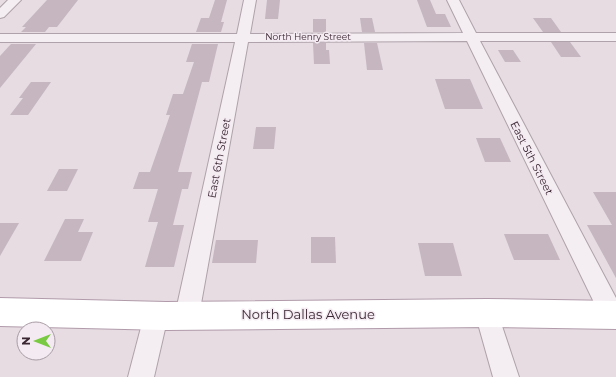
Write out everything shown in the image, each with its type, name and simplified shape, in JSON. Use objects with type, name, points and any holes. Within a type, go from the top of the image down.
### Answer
[{"type":"main road","name":"North Dallas Avenue","points":[[0,312],[156,316],[487,313],[614,315]]},
{"type":"street","points":[[0,14],[15,0]]},
{"type":"street","name":"East 6th Street","points":[[187,315],[250,0]]},
{"type":"street","name":"East 5th Street","points":[[453,0],[614,315]]},
{"type":"street","name":"North Henry Street","points":[[0,38],[616,37]]},
{"type":"street","points":[[487,313],[506,377]]},
{"type":"street","points":[[142,377],[156,316]]},
{"type":"building","points":[[47,0],[78,0],[57,27],[49,27],[45,32],[21,32],[26,27],[22,27]]},
{"type":"building","points":[[215,0],[227,0],[221,22],[224,22],[221,32],[196,32],[201,18],[209,18]]},
{"type":"building","points":[[267,0],[280,0],[278,19],[265,19]]},
{"type":"building","points":[[417,0],[430,0],[436,14],[445,14],[451,27],[427,27]]},
{"type":"building","points":[[360,18],[372,18],[375,32],[362,32]]},
{"type":"building","points":[[533,18],[551,18],[561,32],[543,32]]},
{"type":"building","points":[[313,19],[326,19],[326,32],[313,32]]},
{"type":"building","points":[[551,42],[570,42],[581,57],[561,57]]},
{"type":"building","points":[[313,43],[326,43],[326,50],[329,50],[330,64],[314,64]]},
{"type":"building","points":[[364,43],[377,43],[383,70],[367,70]]},
{"type":"building","points":[[11,44],[36,44],[0,88],[0,56]]},
{"type":"building","points":[[192,44],[218,44],[209,82],[202,82],[178,172],[192,172],[188,189],[182,189],[173,225],[184,225],[174,267],[145,267],[158,222],[148,222],[158,189],[133,189],[139,172],[150,172],[170,115],[166,115],[173,94],[183,94],[194,62],[186,62]]},
{"type":"building","points":[[498,50],[513,50],[521,62],[505,62]]},
{"type":"building","points":[[435,79],[470,79],[483,109],[445,109]]},
{"type":"building","points":[[31,82],[51,82],[28,115],[10,115],[23,98],[19,98]]},
{"type":"building","points":[[256,127],[276,127],[274,149],[253,149]]},
{"type":"building","points":[[476,138],[500,138],[511,162],[485,162]]},
{"type":"building","points":[[59,169],[78,169],[67,191],[47,191]]},
{"type":"building","points":[[593,192],[616,192],[616,278],[587,225],[612,225]]},
{"type":"building","points":[[65,219],[84,219],[78,232],[93,232],[81,261],[44,261]]},
{"type":"building","points":[[0,223],[19,223],[0,256]]},
{"type":"building","points":[[504,234],[548,234],[560,260],[514,260]]},
{"type":"building","points":[[311,237],[335,237],[336,263],[311,263]]},
{"type":"building","points":[[216,240],[258,240],[256,263],[212,263]]},
{"type":"building","points":[[418,243],[453,243],[462,276],[425,276]]}]
